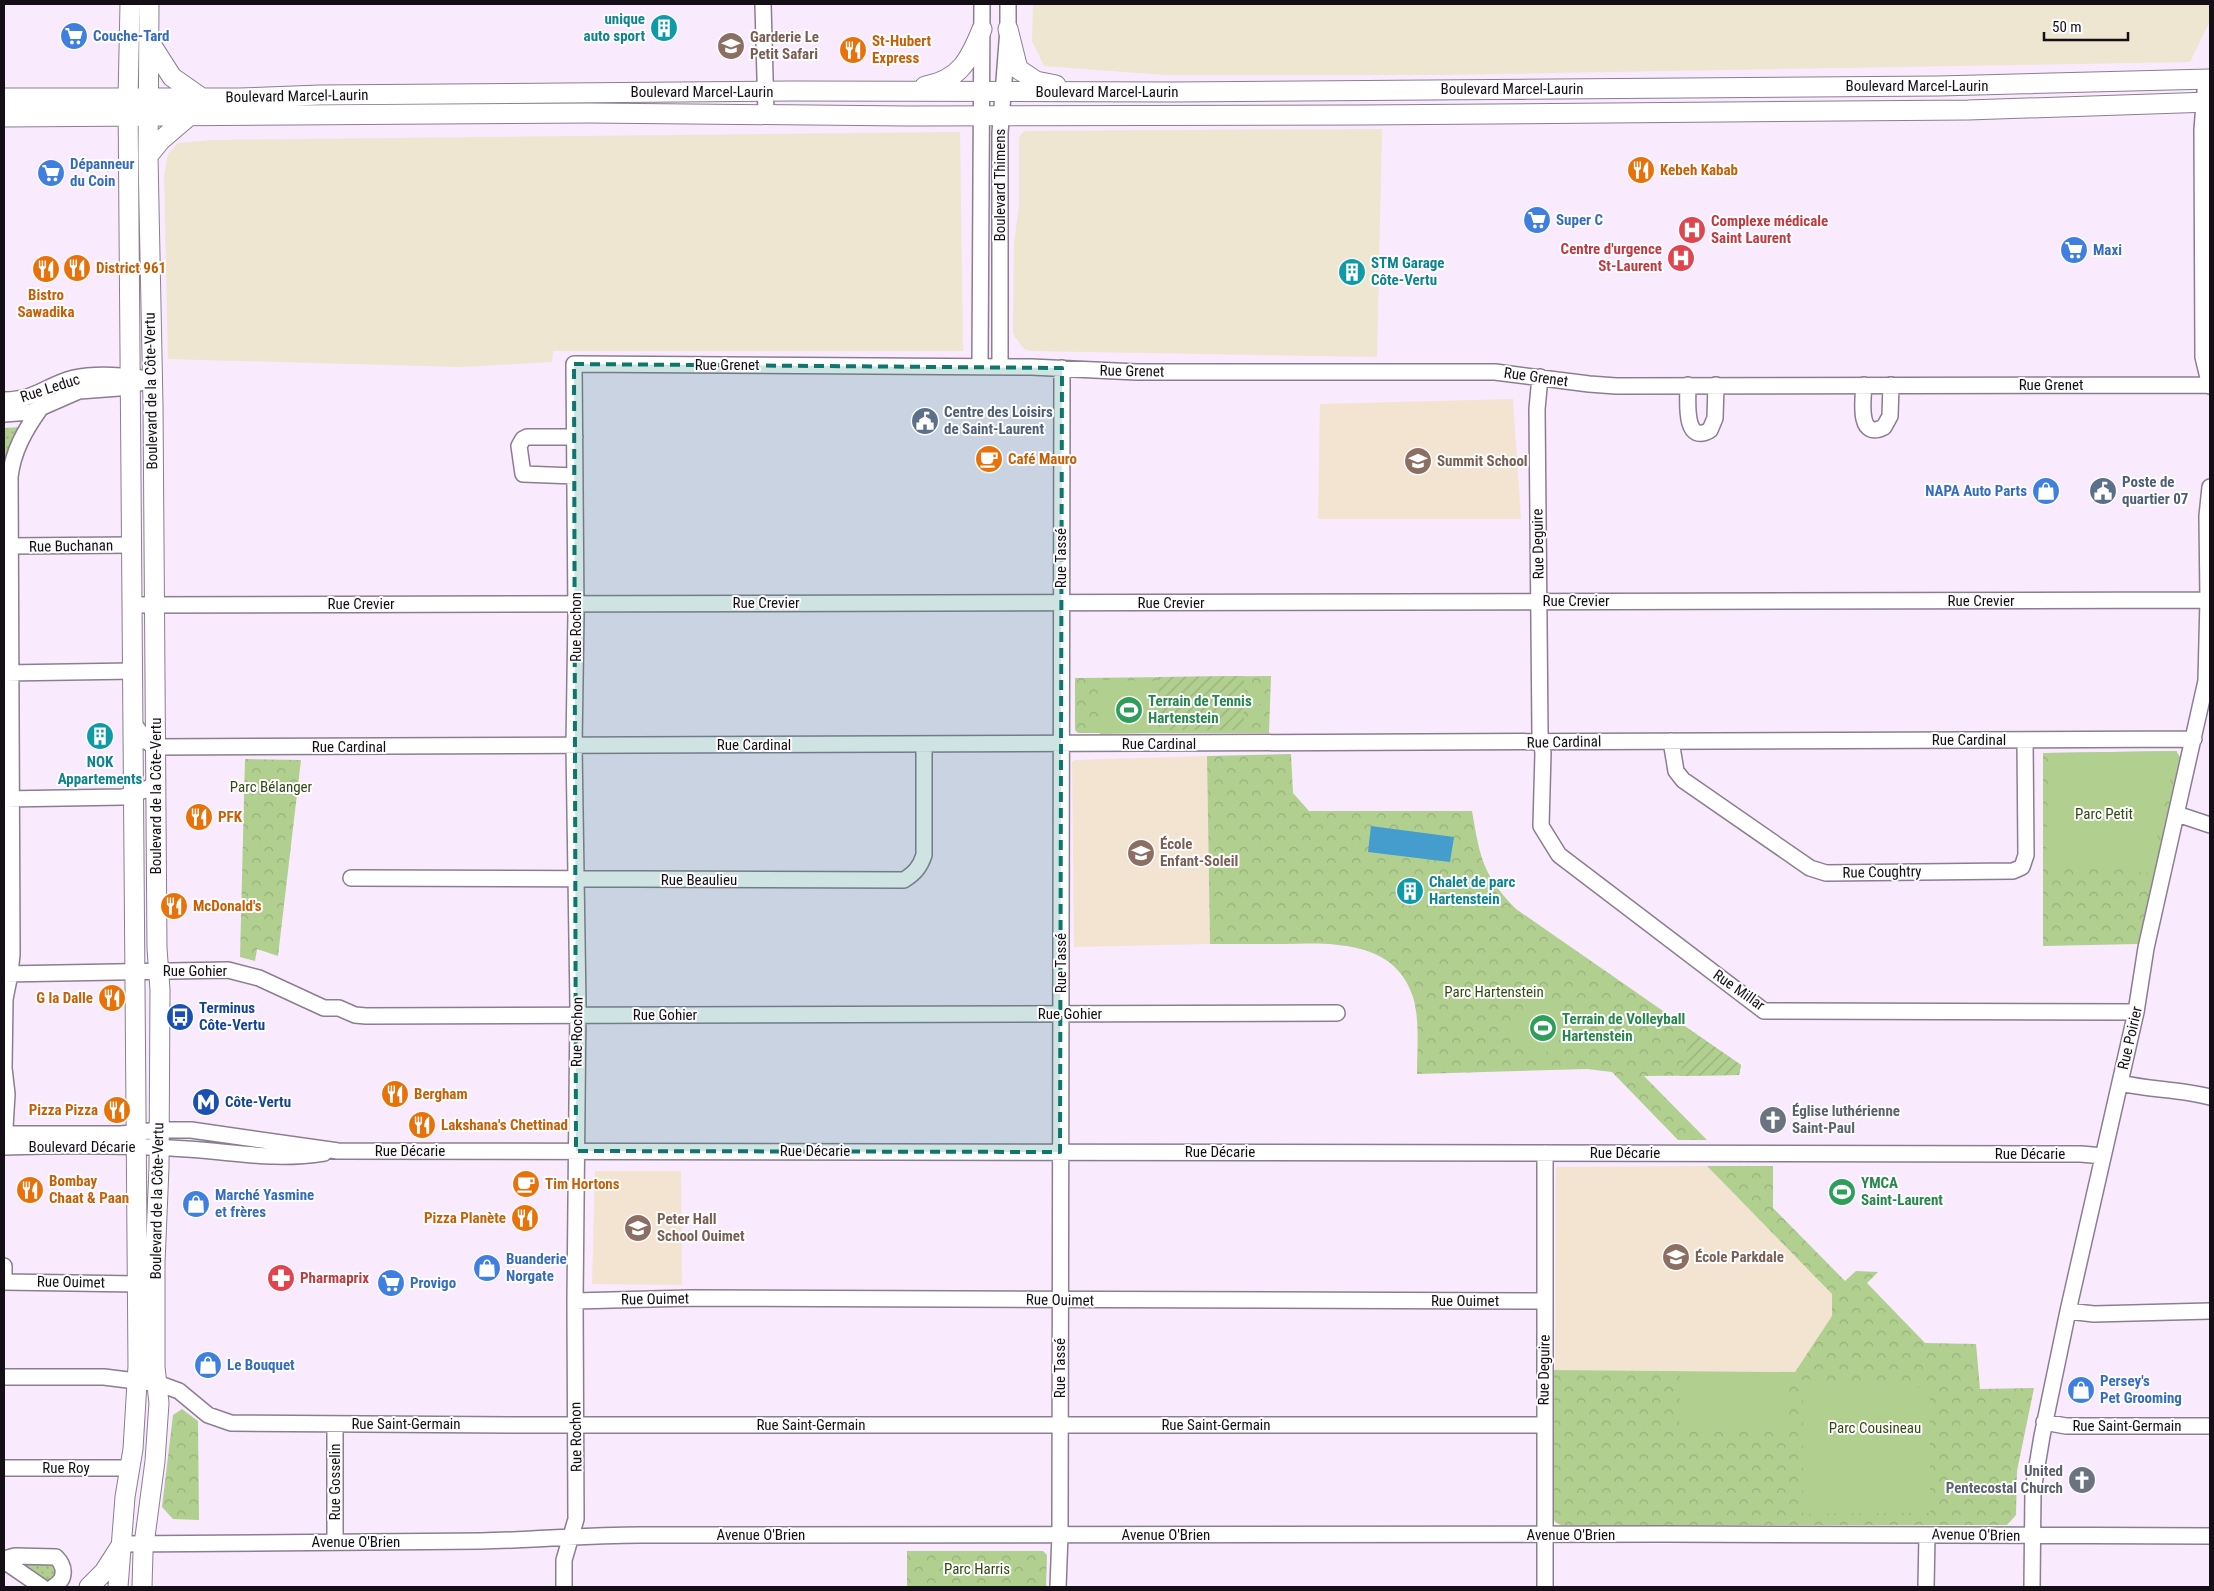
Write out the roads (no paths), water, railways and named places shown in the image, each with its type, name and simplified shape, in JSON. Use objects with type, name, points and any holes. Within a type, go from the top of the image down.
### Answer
[{"type":"main road","name":"Boulevard de la Côte-Vertu","points":[[118,1587],[129,1468],[134,1441],[138,1284],[136,1252],[134,671],[128,98],[130,4]]},
{"type":"main road","name":"Boulevard de la Côte-Vertu","points":[[142,1587],[144,1543],[157,1446],[159,1403],[155,1263],[159,1139],[148,156],[149,4]]},
{"type":"main road","points":[[894,91],[933,85],[951,77],[968,61],[982,29]]},
{"type":"main road","points":[[1008,29],[1015,62],[1018,69],[1024,74],[1036,81],[1090,91]]},
{"type":"main road","points":[[149,40],[172,77],[202,98]]},
{"type":"main road","name":"Boulevard Marcel-Laurin","points":[[4,117],[129,117],[148,107],[202,98],[346,94],[1980,86],[2208,78]]},
{"type":"main road","points":[[1389,90],[1389,114]]},
{"type":"main road","name":"Boulevard Marcel-Laurin","points":[[4,98],[128,98],[148,107],[188,116],[766,114],[1000,116],[1968,110],[2207,102]]},
{"type":"main road","points":[[148,156],[158,142],[188,116]]},
{"type":"main road","points":[[89,1587],[104,1572],[122,1544]]},
{"type":"street","points":[[764,4],[766,114]]},
{"type":"street","name":"Boulevard Thimens","points":[[980,366],[982,4]]},
{"type":"street","name":"Boulevard Thimens","points":[[1000,366],[1000,116],[1008,29],[1008,4]]},
{"type":"street","points":[[2208,78],[2207,102],[2202,130],[2204,357],[2210,386]]},
{"type":"street","name":"Rue Grenet","points":[[574,364],[1000,366],[1137,372],[1495,372],[1602,385],[2210,386]]},
{"type":"street","name":"Rue Rochon","points":[[564,1587],[564,1560],[576,1519],[575,1301],[578,1016],[574,746],[576,603],[574,364]]},
{"type":"street","name":"Rue Tassé","points":[[1058,1587],[1061,1300],[1060,744],[1062,368]]},
{"type":"street","name":"Rue Leduc","points":[[4,400],[28,398],[82,376],[118,375],[131,381]]},
{"type":"street","name":"Rue Deguire","points":[[1540,377],[1537,409],[1541,741]]},
{"type":"street","name":"Rue Leduc","points":[[4,414],[24,414],[79,392],[114,389],[131,381],[152,380]]},
{"type":"street","points":[[1688,385],[1690,424],[1694,431],[1702,433],[1710,430],[1714,422],[1716,385]]},
{"type":"street","points":[[1864,385],[1864,422],[1876,429],[1884,427],[1889,420],[1891,385]]},
{"type":"street","points":[[4,1142],[7,1094],[4,1068],[7,974],[11,468],[26,428],[40,409]]},
{"type":"street","points":[[575,437],[527,437],[523,439],[519,446],[522,474],[575,476]]},
{"type":"street","name":"Rue Poirier","points":[[2032,1587],[2034,1481],[2044,1422],[2136,1012],[2146,948],[2194,739],[2209,664],[2208,530],[2210,487]]},
{"type":"street","name":"Rue Buchanan","points":[[10,546],[133,545]]},
{"type":"street","name":"Rue Crevier","points":[[133,605],[2208,600]]},
{"type":"street","points":[[8,673],[134,671]]},
{"type":"street","points":[[134,724],[147,742],[156,747]]},
{"type":"street","name":"Rue Cardinal","points":[[156,747],[2194,739]]},
{"type":"street","name":"Rue Coughtry","points":[[1671,741],[1676,771],[1682,780],[1810,868],[1826,873],[2013,871],[2022,867],[2026,856],[2025,740]]},
{"type":"street","name":"Rue Millar","points":[[1541,741],[1543,753],[1542,826],[1559,855],[1764,1011],[2136,1012]]},
{"type":"street","name":"Rue Beaulieu","points":[[350,878],[560,877],[576,879],[904,880],[914,874],[920,866],[924,855],[924,745]]},
{"type":"street","points":[[8,799],[116,798],[134,795],[156,783]]},
{"type":"street","points":[[2177,814],[2210,825]]},
{"type":"street","name":"Rue Gohier","points":[[7,974],[136,973],[190,969],[240,972],[259,978],[324,1008],[339,1008],[354,1015],[1337,1013]]},
{"type":"street","points":[[2120,1083],[2140,1088],[2192,1092],[2210,1096]]},
{"type":"street","name":"Rue Décarie","points":[[159,1139],[207,1132],[338,1151],[2081,1154],[2103,1156]]},
{"type":"street","name":"Boulevard Décarie","points":[[4,1142],[159,1139]]},
{"type":"street","name":"Rue Deguire","points":[[1545,1154],[1545,1587]]},
{"type":"street","points":[[4,1266],[4,1282]]},
{"type":"street","name":"Rue Ouimet","points":[[4,1282],[138,1284]]},
{"type":"street","name":"Rue Ouimet","points":[[575,1301],[679,1298],[1545,1301]]},
{"type":"street","points":[[2068,1311],[2094,1314],[2210,1311]]},
{"type":"street","name":"Rue Saint-Germain","points":[[4,1377],[90,1377],[157,1383],[179,1391],[208,1415],[231,1423],[575,1425],[1544,1424]]},
{"type":"street","name":"Rue Saint-Germain","points":[[2044,1422],[2066,1426],[2210,1426]]},
{"type":"street","name":"Rue Gosselin","points":[[335,1424],[335,1541]]},
{"type":"street","name":"Rue Roy","points":[[4,1468],[129,1468]]},
{"type":"street","name":"Avenue O'Brien","points":[[122,1544],[481,1541],[597,1535],[2210,1536]]},
{"type":"street","points":[[1926,1587],[1927,1535]]},
{"type":"street","points":[[4,1560],[15,1556],[56,1557],[61,1562],[64,1574],[61,1581],[53,1587]]},
{"type":"street","points":[[4,1560],[42,1587]]},
{"type":"water","points":[[1371,826],[1454,837],[1450,862],[1368,852]]},
{"type":"place","name":"unique auto sport","points":[[664,28]]},
{"type":"place","name":"Couche-Tard","points":[[74,36]]},
{"type":"place","name":"Garderie Le Petit Safari","points":[[731,46]]},
{"type":"place","name":"St-Hubert Express","points":[[853,50]]},
{"type":"place","name":"Kebeh Kabab","points":[[1641,170]]},
{"type":"place","name":"Dépanneur du Coin","points":[[51,173]]},
{"type":"place","name":"Super C","points":[[1537,220]]},
{"type":"place","name":"Complexe médicale Saint Laurent","points":[[1692,230]]},
{"type":"place","name":"Maxi","points":[[2074,250]]},
{"type":"place","name":"Centre d'urgence St-Laurent","points":[[1681,258]]},
{"type":"place","name":"District 961","points":[[77,268]]},
{"type":"place","name":"Bistro Sawadika","points":[[46,269]]},
{"type":"place","name":"STM Garage Côte-Vertu","points":[[1352,272]]},
{"type":"place","name":"Centre des Loisirs de Saint-Laurent","points":[[925,421]]},
{"type":"place","name":"Café Mauro","points":[[989,459]]},
{"type":"place","name":"Summit School","points":[[1418,461]]},
{"type":"place","name":"NAPA Auto Parts","points":[[2046,491]]},
{"type":"place","name":"Poste de quartier 07","points":[[2103,491]]},
{"type":"place","name":"Terrain de Tennis Hartenstein","points":[[1129,710]]},
{"type":"place","name":"NOK Appartements","points":[[100,736]]},
{"type":"place","name":"PFK","points":[[199,817]]},
{"type":"place","name":"École Enfant-Soleil","points":[[1141,853]]},
{"type":"place","name":"Chalet de parc Hartenstein","points":[[1410,891]]},
{"type":"place","name":"McDonald's","points":[[174,906]]},
{"type":"place","name":"G la Dalle","points":[[112,998]]},
{"type":"place","name":"Terminus Côte-Vertu","points":[[180,1017]]},
{"type":"place","name":"Terrain de Volleyball Hartenstein","points":[[1543,1028]]},
{"type":"place","name":"Bergham","points":[[395,1094]]},
{"type":"place","name":"Côte-Vertu","points":[[206,1102]]},
{"type":"place","name":"Pizza Pizza","points":[[117,1110]]},
{"type":"place","name":"Église luthérienne Saint-Paul","points":[[1773,1120]]},
{"type":"place","name":"Lakshana's Chettinad","points":[[422,1125]]},
{"type":"place","name":"Tim Hortons","points":[[526,1184]]},
{"type":"place","name":"Bombay Chaat & Paan","points":[[30,1190]]},
{"type":"place","name":"YMCA Saint-Laurent","points":[[1842,1192]]},
{"type":"place","name":"Marché Yasmine et frères","points":[[196,1204]]},
{"type":"place","name":"Pizza Planète","points":[[525,1218]]},
{"type":"place","name":"Peter Hall School Ouimet","points":[[638,1228]]},
{"type":"place","name":"École Parkdale","points":[[1676,1257]]},
{"type":"place","name":"Buanderie Norgate","points":[[487,1268]]},
{"type":"place","name":"Pharmaprix","points":[[281,1278]]},
{"type":"place","name":"Provigo","points":[[391,1283]]},
{"type":"place","name":"Le Bouquet","points":[[208,1365]]},
{"type":"place","name":"Persey's Pet Grooming","points":[[2081,1390]]},
{"type":"place","name":"United Pentecostal Church","points":[[2082,1480]]},
{"type":"park label","name":"Parc Bélanger","points":[[271,787]]},
{"type":"park label","name":"Parc Petit","points":[[2104,814]]},
{"type":"park label","name":"Parc Hartenstein","points":[[1494,992]]},
{"type":"park label","name":"Parc Cousineau","points":[[1875,1428]]},
{"type":"park label","name":"Parc Harris","points":[[977,1569]]}]
